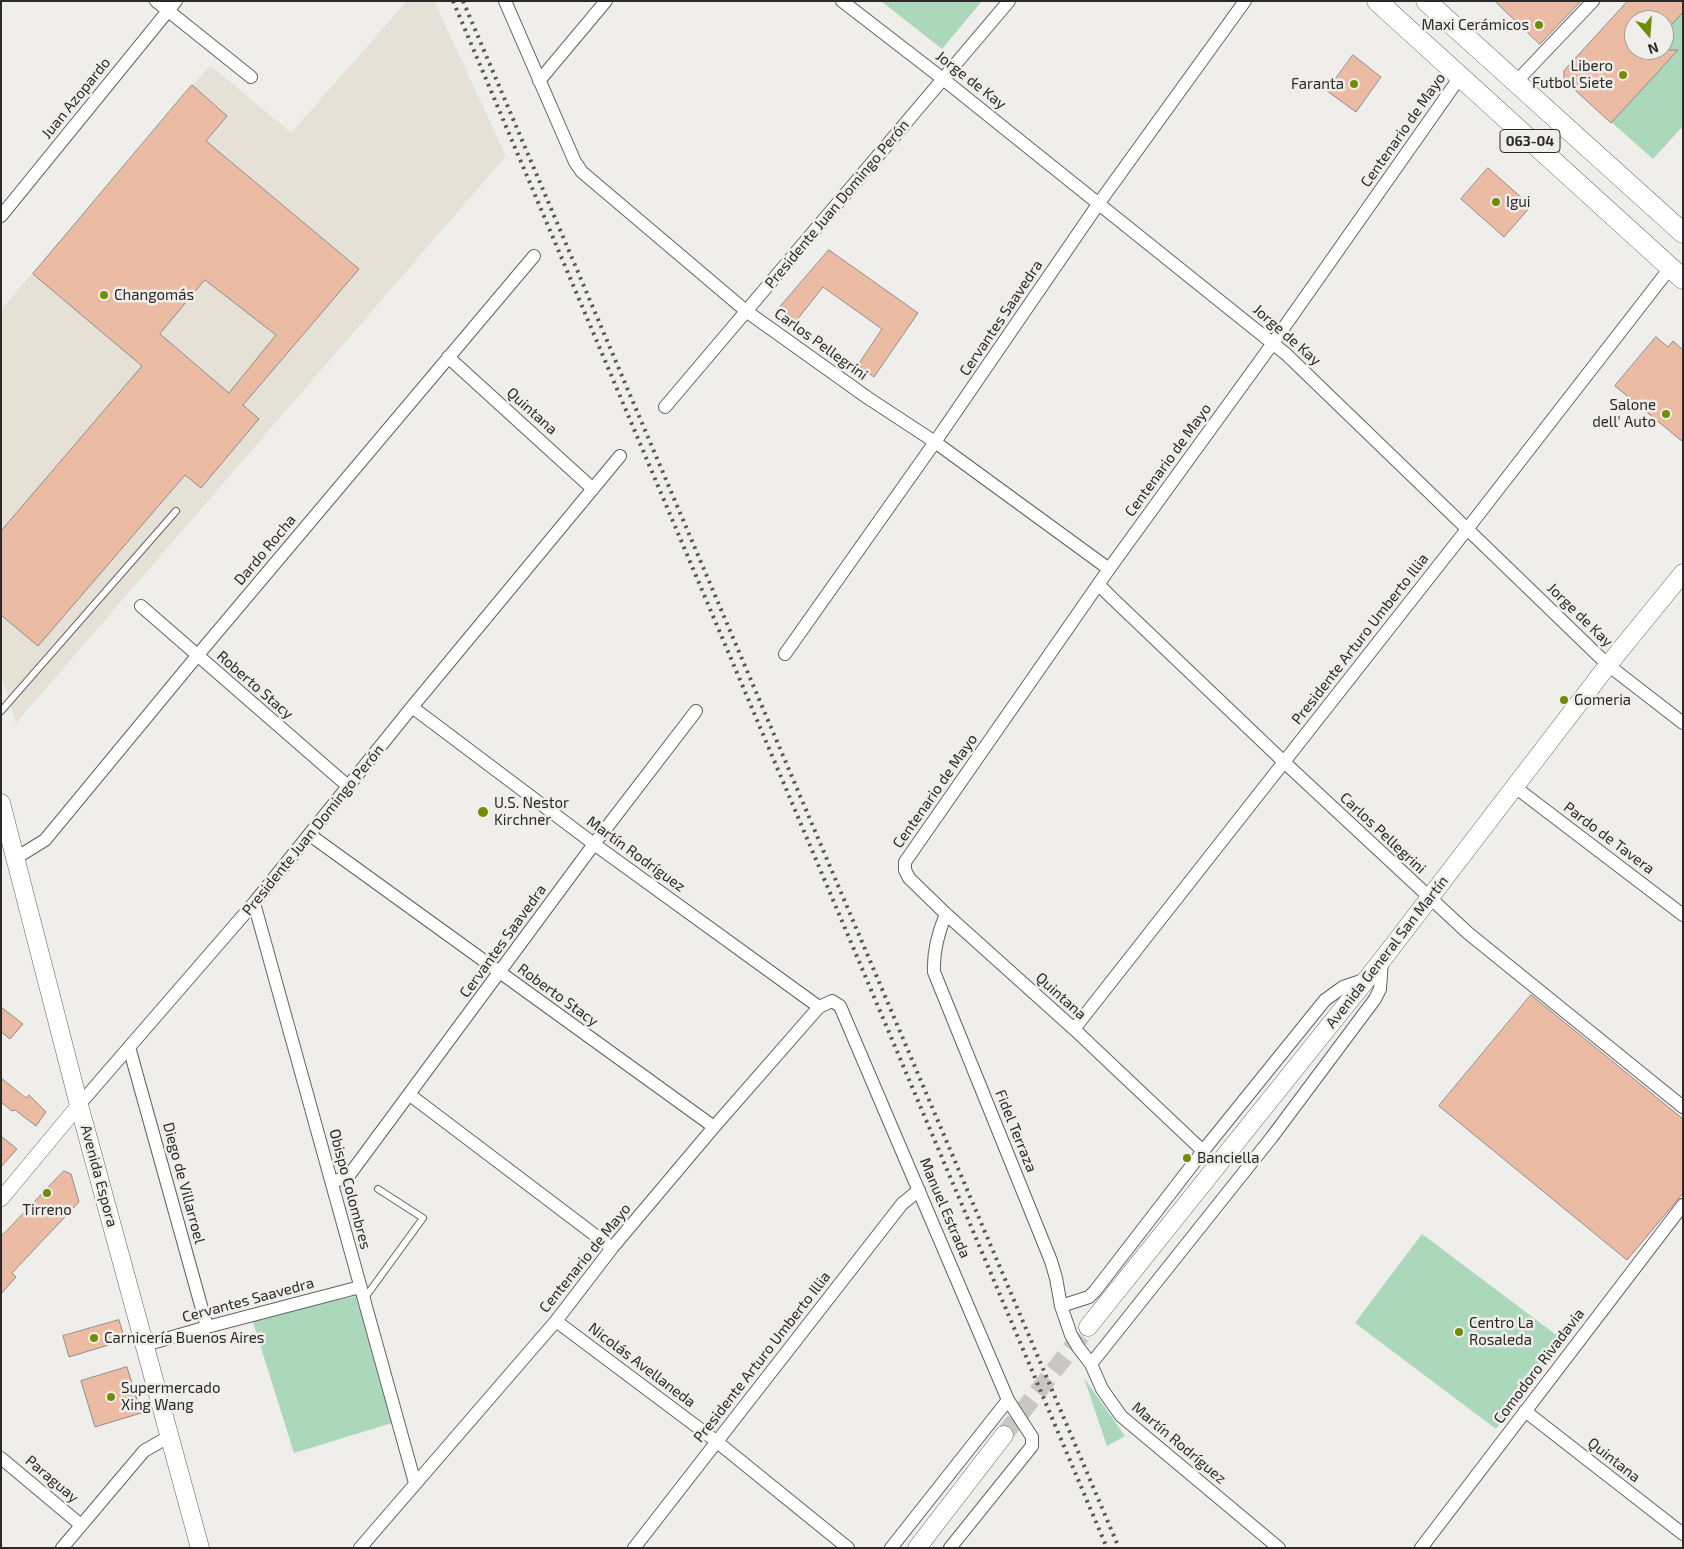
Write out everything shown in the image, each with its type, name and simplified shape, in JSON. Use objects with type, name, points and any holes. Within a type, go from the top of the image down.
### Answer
[{"type":"main road","name":"063-04","points":[[1377,1],[1677,274]]},
{"type":"main road","name":"063-04","points":[[1426,1],[1683,233]]},
{"type":"main road","name":"Avenida General San Martín","points":[[1088,1327],[1367,979],[1608,665],[1683,574]]},
{"type":"main road","name":"Avenida Espora","points":[[1,802],[79,1105],[200,1548]]},
{"type":"main road","points":[[917,1548],[1004,1435]]},
{"type":"street","points":[[156,1],[251,77]]},
{"type":"street","name":"Juan Azopardo","points":[[1,216],[176,1]]},
{"type":"street","points":[[505,1],[539,81],[606,1]]},
{"type":"street","name":"Jorge de Kay","points":[[842,1],[1273,342],[1608,665],[1683,723]]},
{"type":"street","name":"Presidente Juan Domingo Perón","points":[[665,407],[1009,1]]},
{"type":"street","name":"Cervantes Saavedra","points":[[785,654],[935,442],[1099,203],[1245,1]]},
{"type":"street","points":[[1515,83],[1593,1]]},
{"type":"street","name":"Centenario de Mayo","points":[[905,862],[1109,569],[1273,342],[1460,77]]},
{"type":"street","name":"Carlos Pellegrini","points":[[539,81],[575,162],[582,172],[746,311],[868,398],[935,442],[1109,569]]},
{"type":"street","name":"Dardo Rocha","points":[[16,858],[45,840],[197,656],[534,256]]},
{"type":"street","name":"Presidente Arturo Umberto Illia","points":[[1074,1029],[1468,528],[1677,274]]},
{"type":"street","name":"Quintana","points":[[448,357],[593,489]]},
{"type":"street","name":"Presidente Juan Domingo Perón","points":[[1,1199],[79,1105],[254,903],[412,707],[620,456]]},
{"type":"street","name":"Carlos Pellegrini","points":[[1099,584],[1429,898],[1486,949],[1683,1107]]},
{"type":"street","name":"Roberto Stacy","points":[[141,606],[349,787]]},
{"type":"street","name":"Martín Rodríguez","points":[[412,707],[594,844],[819,1007]]},
{"type":"street","name":"Cervantes Saavedra","points":[[332,1183],[350,1174],[594,844],[696,711]]},
{"type":"street","name":"Pardo de Tavera","points":[[1515,788],[1683,915]]},
{"type":"street","name":"Roberto Stacy","points":[[310,835],[714,1128]]},
{"type":"street","name":"Quintana","points":[[905,862],[905,870],[909,878],[943,920],[1074,1029],[1203,1151]]},
{"type":"street","name":"Obispo Colombres","points":[[254,903],[415,1483]]},
{"type":"street","name":"Fidel Terraza","points":[[943,920],[936,946],[934,972],[1051,1261],[1061,1306],[1071,1335],[1078,1347]]},
{"type":"street","points":[[1092,1364],[1272,1137],[1375,999],[1380,989],[1382,960]]},
{"type":"street","points":[[1061,1306],[1088,1297],[1095,1291],[1203,1151],[1325,1000],[1343,987],[1367,979]]},
{"type":"street","name":"Manuel Estrada","points":[[819,1007],[832,1001],[840,1006],[1008,1400],[1032,1437],[1032,1446],[950,1548]]},
{"type":"street","name":"Centenario de Mayo","points":[[360,1548],[556,1320],[612,1248],[819,1007]]},
{"type":"street","name":"Diego de Villarroel","points":[[130,1047],[207,1327]]},
{"type":"street","points":[[410,1095],[612,1248]]},
{"type":"street","name":"Presidente Arturo Umberto Illia","points":[[634,1548],[902,1204],[919,1190]]},
{"type":"street","name":"Comodoro Rivadavia","points":[[1421,1548],[1683,1205]]},
{"type":"street","name":"Cervantes Saavedra","points":[[145,1345],[207,1327],[362,1294]]},
{"type":"street","name":"Nicolás Avellaneda","points":[[556,1320],[716,1442],[848,1548]]},
{"type":"street","name":"Martín Rodríguez","points":[[1078,1347],[1092,1364],[1102,1389],[1121,1416],[1279,1548]]},
{"type":"street","points":[[891,1548],[1008,1400]]},
{"type":"street","name":"Quintana","points":[[1526,1411],[1683,1534]]},
{"type":"street","points":[[62,1548],[144,1451],[170,1436]]},
{"type":"street","name":"Paraguay","points":[[1,1458],[81,1525]]},
{"type":"lane","points":[[1,711],[176,511]]},
{"type":"lane","points":[[362,1294],[423,1218],[378,1189]]},
{"type":"shaded area","points":[[407,1],[434,1],[506,156],[16,723],[1,674],[1,310],[210,65],[291,133]]},
{"type":"green space","points":[[881,1],[982,1],[942,49]]},
{"type":"green space","name":"Libero Futbol Siete","points":[[1628,1],[1683,1],[1683,126],[1653,159],[1564,80],[1564,71]]},
{"type":"green space","name":"Centro La Rosaleda","points":[[1422,1234],[1563,1340],[1496,1429],[1355,1323]]},
{"type":"green space","points":[[356,1296],[392,1423],[294,1453],[252,1319]]},
{"type":"green space","points":[[1084,1378],[1125,1436],[1107,1446]]},
{"type":"building","name":"Maxi Cerámicos","points":[[1495,1],[1581,1],[1540,44]]},
{"type":"building","points":[[1628,1],[1683,1],[1683,12],[1674,22],[1674,10],[1624,10],[1624,60],[1669,60],[1611,123],[1564,80],[1564,71]]},
{"type":"building","name":"Faranta","points":[[1353,55],[1381,77],[1356,112],[1327,91]]},
{"type":"building","points":[[192,85],[227,116],[206,141],[359,269],[243,405],[259,419],[201,488],[185,475],[38,646],[1,615],[1,531],[142,366],[33,274]],"holes":[[[205,280],[276,335],[229,393],[160,334]]]},
{"type":"building","name":"Igui","points":[[1488,168],[1531,206],[1504,237],[1461,199]]},
{"type":"building","points":[[829,250],[918,313],[874,377],[858,365],[882,329],[823,287],[796,321],[780,307]]},
{"type":"building","name":"Salone dell' Auto","points":[[1656,337],[1668,347],[1673,341],[1683,350],[1683,442],[1615,386]]},
{"type":"building","points":[[1531,995],[1683,1119],[1683,1193],[1627,1260],[1439,1106]]},
{"type":"building","points":[[1,1007],[23,1024],[10,1039],[1,1032]]},
{"type":"building","points":[[1,1078],[26,1098],[29,1095],[46,1112],[36,1126],[1,1102]]},
{"type":"building","points":[[1,1136],[17,1149],[1,1167]]},
{"type":"building","points":[[64,1171],[71,1174],[79,1202],[12,1273],[16,1277],[1,1294],[1,1237]]},
{"type":"building","name":"Carnicería Buenos Aires","points":[[119,1320],[125,1340],[69,1357],[63,1336]]},
{"type":"building","name":"Supermercado Xing Wang","points":[[127,1367],[141,1413],[95,1427],[81,1381]]},
{"type":"tunnel","points":[[1004,1435],[1088,1327]]},
{"type":"railway","points":[[453,1],[1107,1548]]},
{"type":"railway","points":[[463,1],[1119,1548]]},
{"type":"place","name":"Maxi Cerámicos","points":[[1539,25]]},
{"type":"place","name":"Libero Futbol Siete","points":[[1623,75]]},
{"type":"place","name":"Faranta","points":[[1354,84]]},
{"type":"place","name":"Igui","points":[[1496,202]]},
{"type":"place","name":"Changomás","points":[[104,295]]},
{"type":"place","name":"Salone dell' Auto","points":[[1666,414]]},
{"type":"place","name":"Gomeria","points":[[1564,700]]},
{"type":"place","name":"U.S. Nestor Kirchner","points":[[483,812]]},
{"type":"place","name":"Banciella","points":[[1187,1158]]},
{"type":"place","name":"Tirreno","points":[[47,1193]]},
{"type":"place","name":"Centro La Rosaleda","points":[[1459,1332]]},
{"type":"place","name":"Carnicería Buenos Aires","points":[[94,1338]]},
{"type":"place","name":"Supermercado Xing Wang","points":[[111,1397]]}]
